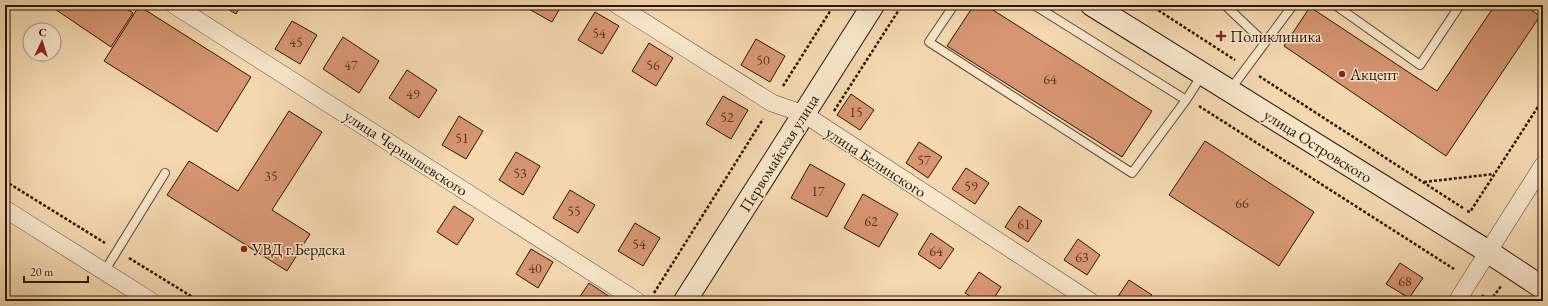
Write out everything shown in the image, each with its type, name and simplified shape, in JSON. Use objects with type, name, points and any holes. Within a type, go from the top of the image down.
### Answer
[{"type":"street","name":"улица Чернышевского","points":[[174,5],[637,301]]},
{"type":"street","name":"улица Белинского","points":[[618,5],[772,104],[804,114],[1090,301]]},
{"type":"street","name":"Первомайская улица","points":[[685,301],[873,5]]},
{"type":"street","name":"улица Островского","points":[[1092,5],[1488,251],[1543,288]]},
{"type":"street","points":[[1457,301],[1543,165]]},
{"type":"street","points":[[5,209],[151,301]]},
{"type":"lane","points":[[954,5],[929,42],[1132,173],[1187,99],[1203,74]]},
{"type":"lane","points":[[1034,5],[1187,99]]},
{"type":"lane","points":[[1229,5],[1227,6],[1265,43]]},
{"type":"lane","points":[[1229,90],[1293,5]]},
{"type":"lane","points":[[1335,5],[1420,65],[1460,5]]},
{"type":"lane","points":[[104,272],[165,172]]},
{"type":"path","points":[[654,294],[834,5]]},
{"type":"path","points":[[1150,5],[1470,212],[1543,99]]},
{"type":"path","points":[[1187,99],[1470,279],[1487,301]]},
{"type":"path","points":[[1423,182],[1494,174]]},
{"type":"path","points":[[5,181],[198,301]]},
{"type":"building","points":[[49,5],[121,5],[133,13],[111,47]]},
{"type":"building","points":[[221,5],[241,5],[236,14]]},
{"type":"building","points":[[529,5],[562,5],[552,22],[527,8]]},
{"type":"building","points":[[974,5],[985,5],[1152,111],[1122,157],[947,46]]},
{"type":"building","points":[[1495,5],[1524,5],[1540,16],[1446,156],[1284,46],[1310,7],[1437,91]]},
{"type":"building","points":[[139,6],[251,77],[217,132],[104,61]]},
{"type":"building","points":[[595,12],[619,26],[602,54],[578,40]]},
{"type":"building","points":[[292,21],[317,35],[300,64],[275,49]]},
{"type":"building","points":[[343,37],[379,61],[359,93],[323,69]]},
{"type":"building","points":[[756,39],[785,56],[770,82],[741,65]]},
{"type":"building","points":[[649,43],[673,58],[656,86],[632,71]]},
{"type":"building","points":[[407,70],[437,90],[419,118],[389,98]]},
{"type":"building","points":[[851,94],[874,110],[860,130],[837,115]]},
{"type":"building","points":[[723,96],[748,110],[731,139],[706,124]]},
{"type":"building","points":[[289,111],[322,132],[272,210],[310,234],[287,271],[167,195],[189,161],[238,191]]},
{"type":"building","points":[[459,116],[483,131],[466,159],[442,145]]},
{"type":"building","points":[[1205,141],[1314,212],[1279,266],[1169,195]]},
{"type":"building","points":[[919,142],[942,157],[928,178],[906,163]]},
{"type":"building","points":[[516,152],[540,166],[523,195],[499,180]]},
{"type":"building","points":[[810,164],[845,184],[827,217],[791,198]]},
{"type":"building","points":[[966,168],[989,183],[975,204],[952,189]]},
{"type":"building","points":[[570,190],[595,205],[578,233],[553,218]]},
{"type":"building","points":[[863,194],[898,214],[879,247],[844,228]]},
{"type":"building","points":[[454,206],[474,219],[457,245],[437,232]]},
{"type":"building","points":[[1019,206],[1042,221],[1028,242],[1005,227]]},
{"type":"building","points":[[635,223],[660,238],[643,266],[618,251]]},
{"type":"building","points":[[931,233],[954,249],[940,269],[918,254]]},
{"type":"building","points":[[1078,239],[1100,255],[1087,275],[1064,260]]},
{"type":"building","points":[[531,249],[553,262],[538,288],[516,274]]},
{"type":"building","points":[[1400,263],[1423,278],[1409,298],[1386,284]]},
{"type":"building","points":[[979,272],[1001,287],[992,301],[978,301],[965,293]]},
{"type":"building","points":[[1129,280],[1152,295],[1148,301],[1115,301]]},
{"type":"building","points":[[589,283],[616,301],[577,301]]},
{"type":"place","name":"Поликлиника","points":[[1221,36]]},
{"type":"place","name":"Акцепт","points":[[1342,74]]},
{"type":"place","name":"УВД г.Бердска","points":[[244,249]]}]
